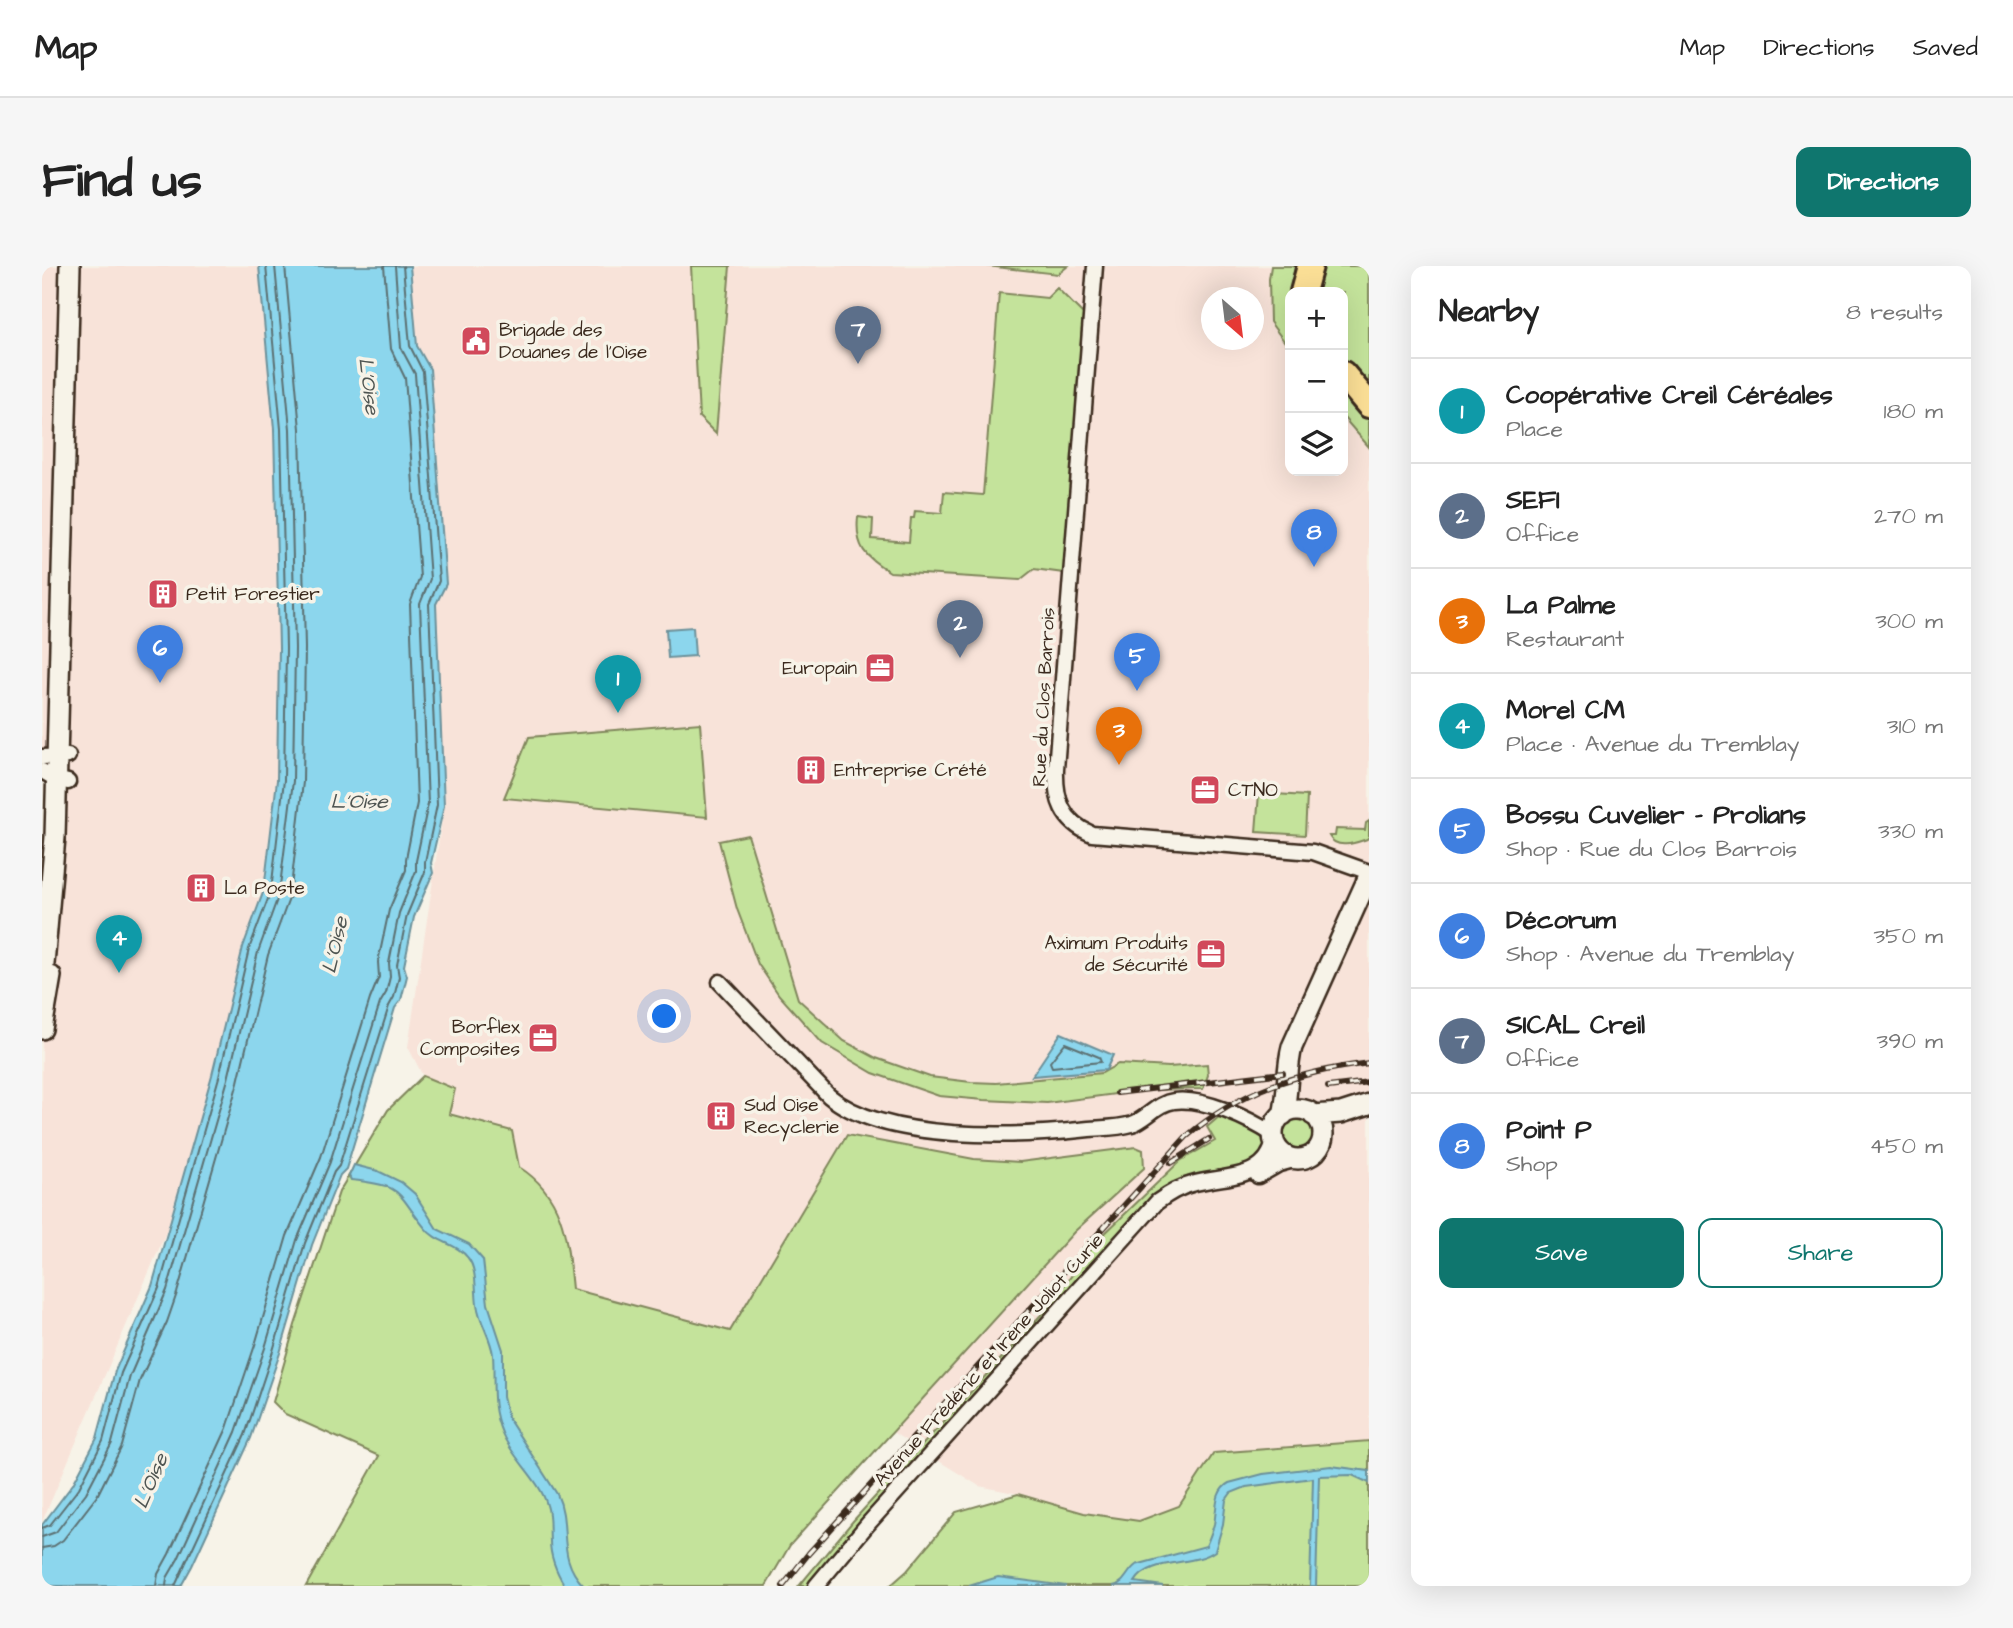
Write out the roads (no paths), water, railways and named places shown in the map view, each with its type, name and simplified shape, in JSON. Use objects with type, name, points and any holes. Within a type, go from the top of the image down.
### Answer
[{"type":"highway","points":[[1296,287],[1301,266]]},
{"type":"highway","points":[[1304,287],[1310,266]]},
{"type":"highway","points":[[1348,370],[1369,394]]},
{"type":"highway","points":[[1348,380],[1369,405]]},
{"type":"main road","points":[[42,987],[54,860],[53,767],[64,549],[70,266]]},
{"type":"main road","points":[[42,1029],[61,908],[53,767]]},
{"type":"main road","points":[[1290,1056],[1297,1086],[1312,1114],[1322,1126],[1323,1137],[1314,1153],[1297,1159],[1283,1153],[1278,1127],[1290,1056],[1369,874]]},
{"type":"main road","points":[[1278,1127],[1296,1110],[1312,1114],[1341,1113],[1369,1104]]},
{"type":"main road","points":[[1323,1137],[1335,1125],[1369,1104]]},
{"type":"street","name":"Rue du Clos Barrois","points":[[1095,266],[1056,769],[1057,795],[1061,808],[1080,828],[1100,835],[1313,852],[1369,874]]},
{"type":"street","points":[[720,982],[829,1096],[844,1107],[879,1120],[943,1131],[1030,1134],[1130,1124],[1161,1105],[1174,1101],[1189,1101],[1278,1127]]},
{"type":"street","name":"Avenue Frédéric et Irène Joliot Curie","points":[[816,1586],[881,1508],[1152,1208],[1176,1190],[1252,1171],[1267,1158],[1278,1127]]},
{"type":"street","name":"Avenue Frédéric et Irène Joliot Curie","points":[[1206,1181],[1252,1180],[1279,1164],[1297,1159]]},
{"type":"water","name":"L’Oise","points":[[259,266],[410,266],[417,346],[430,369],[446,584],[436,604],[444,806],[431,863],[433,873],[414,917],[404,966],[407,976],[401,1000],[395,1008],[346,1169],[340,1175],[312,1245],[251,1438],[192,1566],[181,1586],[42,1586],[42,1525],[73,1484],[97,1438],[115,1371],[152,1286],[212,1075],[243,947],[264,890],[277,780],[279,648],[274,429]]},
{"type":"water","points":[[693,627],[695,656],[668,658],[666,629]]},
{"type":"water","points":[[1061,1033],[1113,1055],[1106,1070],[1032,1076]]},
{"type":"water","points":[[354,1165],[378,1171],[401,1182],[415,1194],[437,1229],[469,1244],[483,1260],[488,1304],[503,1350],[503,1397],[508,1418],[557,1494],[570,1564],[584,1586],[565,1586],[559,1576],[551,1553],[547,1505],[512,1451],[498,1423],[494,1403],[493,1355],[478,1311],[471,1263],[458,1249],[430,1233],[397,1192],[381,1185],[351,1180],[349,1176]]},
{"type":"water","points":[[1331,1466],[1369,1471],[1369,1483],[1352,1475],[1319,1476],[1316,1586],[1310,1586],[1313,1478],[1246,1487],[1231,1493],[1226,1500],[1223,1524],[1215,1551],[1195,1559],[1161,1565],[1142,1574],[1135,1582],[1163,1586],[1113,1586],[1120,1583],[1136,1565],[1206,1546],[1214,1524],[1218,1496],[1229,1483],[1263,1474]]},
{"type":"water","points":[[998,1577],[1066,1586],[969,1586]]},
{"type":"railway","points":[[783,1586],[809,1553],[1186,1137],[1249,1095],[1294,1078],[1369,1063]]},
{"type":"railway","points":[[1117,1093],[1283,1073]]},
{"type":"railway","points":[[1328,1087],[1369,1082]]},
{"type":"railway","points":[[1171,1163],[1209,1139]]},
{"type":"place","name":"Brigade des Douanes de l'Oise","points":[[476,341]]},
{"type":"place","name":"SICAL Creil","points":[[858,364]]},
{"type":"place","name":"Point P","points":[[1314,567]]},
{"type":"place","name":"Petit Forestier","points":[[163,594]]},
{"type":"place","name":"SEFI","points":[[960,658]]},
{"type":"place","name":"Europain","points":[[880,668]]},
{"type":"place","name":"Décorum","points":[[160,683]]},
{"type":"place","name":"Bossu Cuvelier - Prolians","points":[[1137,691]]},
{"type":"place","name":"Coopérative Creil Céréales","points":[[618,713]]},
{"type":"place","name":"La Palme","points":[[1119,765]]},
{"type":"place","name":"Entreprise Crété","points":[[811,770]]},
{"type":"place","name":"CTNO","points":[[1205,790]]},
{"type":"place","name":"La Poste","points":[[201,888]]},
{"type":"place","name":"Aximum Produits de Sécurité","points":[[1211,954]]},
{"type":"place","name":"Morel CM","points":[[119,973]]},
{"type":"place","name":"Borflex Composites","points":[[543,1038]]},
{"type":"place","name":"Sud Oise Recyclerie","points":[[721,1116]]},
{"type":"water label","name":"L'Oise","points":[[369,386]]},
{"type":"water label","name":"L'Oise","points":[[335,945]]},
{"type":"water label","name":"L'Oise","points":[[151,1481]]}]
